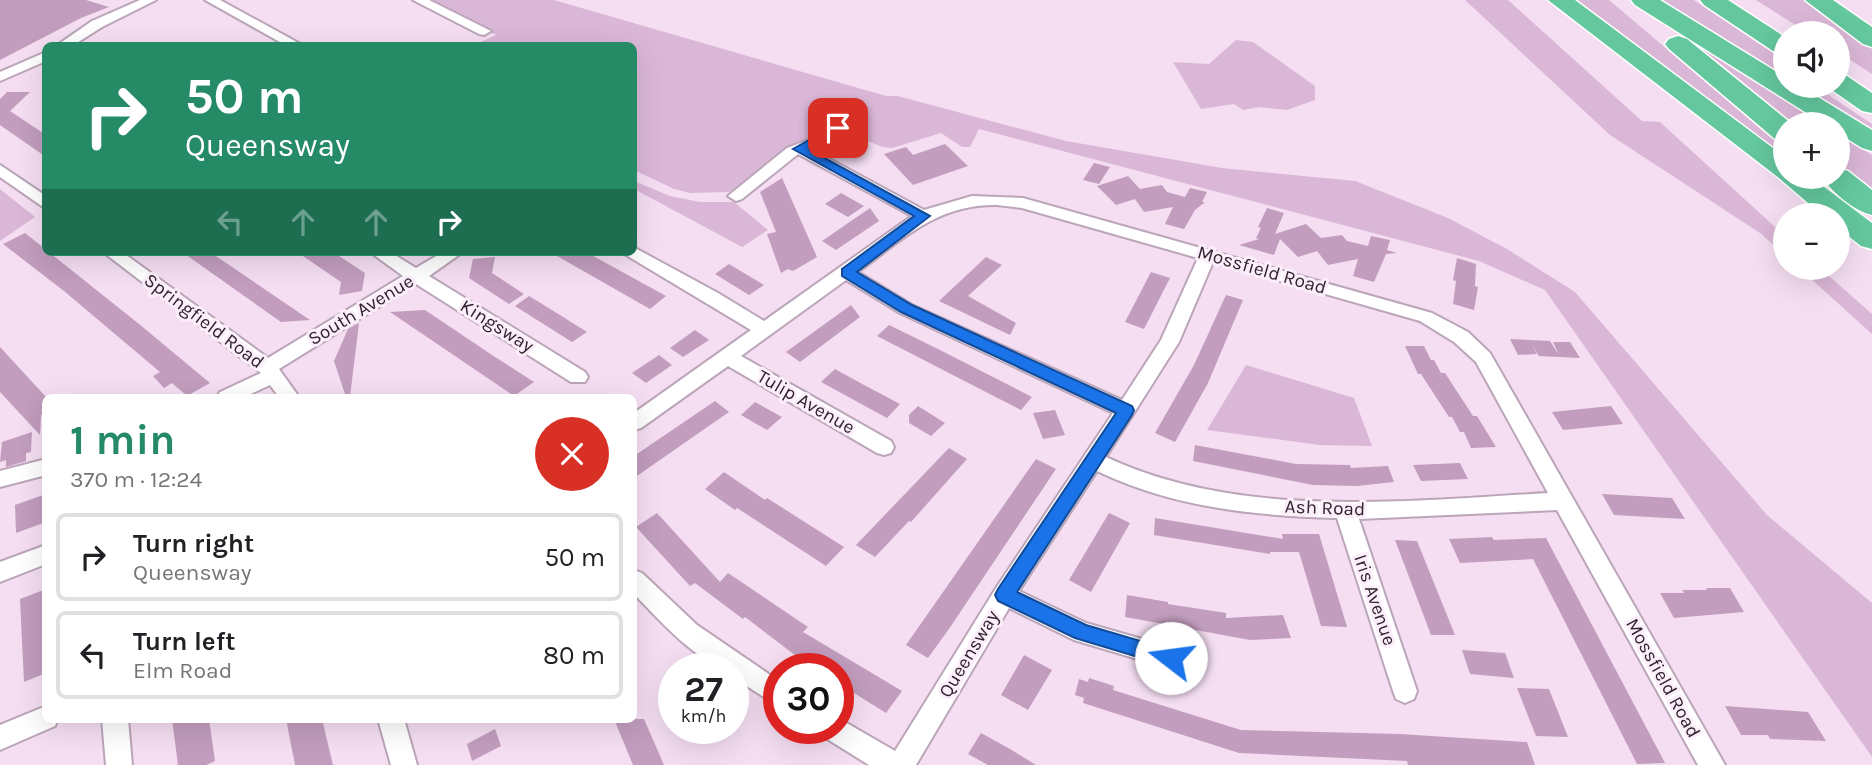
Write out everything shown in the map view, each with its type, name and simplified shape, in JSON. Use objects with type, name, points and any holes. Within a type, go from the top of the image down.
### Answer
[{"type":"highway","points":[[1560,0],[1773,162]]},
{"type":"highway","points":[[1625,0],[1773,123]]},
{"type":"highway","points":[[1643,0],[1872,142]]},
{"type":"highway","points":[[1712,0],[1773,40]]},
{"type":"highway","points":[[1740,0],[1773,21]]},
{"type":"highway","points":[[1817,0],[1872,38]]},
{"type":"highway","points":[[1845,0],[1872,13]]},
{"type":"highway","points":[[1850,71],[1872,85]]},
{"type":"highway","points":[[1850,90],[1872,105]]},
{"type":"highway","points":[[1850,188],[1872,206]]},
{"type":"highway","points":[[1808,189],[1872,240]]},
{"type":"street","points":[[211,0],[290,42]]},
{"type":"street","points":[[419,0],[476,31]]},
{"type":"street","points":[[72,42],[97,23],[151,1]]},
{"type":"street","points":[[0,77],[42,59]]},
{"type":"street","points":[[736,196],[777,161],[819,141],[858,114]]},
{"type":"street","points":[[800,149],[923,216]]},
{"type":"street","points":[[0,170],[42,201]]},
{"type":"street","name":"Mossfield Road","points":[[637,421],[923,216],[958,202],[1004,199],[1426,317],[1461,337],[1483,358],[1712,765]]},
{"type":"street","name":"Queensway","points":[[901,765],[1004,595],[1170,342],[1208,255]]},
{"type":"street","name":"Springfield Road","points":[[116,256],[270,371],[287,394]]},
{"type":"street","name":"Kingsway","points":[[384,256],[578,377]]},
{"type":"street","name":"South Avenue","points":[[232,394],[448,256]]},
{"type":"street","points":[[636,256],[712,297],[764,330]]},
{"type":"street","points":[[847,273],[906,309],[1126,410]]},
{"type":"street","name":"Tulip Avenue","points":[[728,357],[884,447]]},
{"type":"street","name":"Ash Road","points":[[1093,460],[1145,482],[1206,497],[1271,507],[1345,510],[1565,501]]},
{"type":"street","points":[[0,479],[42,468]]},
{"type":"street","name":"Iris Avenue","points":[[1345,510],[1405,691]]},
{"type":"street","points":[[0,572],[42,556]]},
{"type":"street","points":[[637,583],[689,633],[763,684]]},
{"type":"street","points":[[1004,595],[1082,632],[1171,658]]},
{"type":"street","points":[[0,738],[42,720]]},
{"type":"street","points":[[115,723],[119,765]]},
{"type":"street","points":[[392,723],[404,765]]},
{"type":"street","points":[[854,741],[893,765]]},
{"type":"shaded area","points":[[427,0],[554,0],[886,96],[898,96],[1066,141],[1222,168],[1355,181],[1448,218],[1507,249],[1575,292],[1767,515],[1872,603],[1872,757],[1545,290],[1479,261],[979,129],[970,147],[962,147],[941,133],[892,148],[882,147],[843,130],[864,115],[852,110],[814,140],[729,192],[690,193],[674,189],[637,171],[637,42],[481,42],[496,35]]},
{"type":"shaded area","points":[[1465,0],[1508,0],[1642,121],[1660,122],[1773,225],[1773,244],[1760,233],[1610,135]]},
{"type":"shaded area","points":[[1569,0],[1609,0],[1773,139],[1773,154]]},
{"type":"shaded area","points":[[1652,0],[1694,0],[1773,53],[1773,75]]},
{"type":"shaded area","points":[[1756,0],[1808,0],[1839,21],[1789,21]]},
{"type":"shaded area","points":[[1850,29],[1872,44],[1872,74],[1850,60]]},
{"type":"shaded area","points":[[1676,31],[1773,92],[1773,98],[1782,98],[1804,112],[1773,112]]},
{"type":"shaded area","points":[[1236,40],[1253,42],[1315,86],[1315,100],[1287,110],[1259,107],[1243,110],[1234,104],[1201,109],[1173,62],[1209,64]]},
{"type":"shaded area","points":[[1810,98],[1833,98],[1872,124],[1872,136],[1850,122],[1850,112],[1833,112]]},
{"type":"shaded area","points":[[1850,141],[1872,155],[1872,195],[1850,176]]},
{"type":"shaded area","points":[[637,182],[670,196],[700,202],[734,202],[768,230],[742,247],[637,191]]},
{"type":"shaded area","points":[[0,189],[35,217],[0,241]]},
{"type":"shaded area","points":[[1812,280],[1834,280],[1872,314],[1872,334]]},
{"type":"shaded area","points":[[1246,365],[1354,398],[1372,446],[1320,445],[1207,430]]},
{"type":"building","points":[[0,0],[86,0],[109,7],[81,18],[0,60]]},
{"type":"building","points":[[7,92],[30,92],[10,111],[42,132],[42,154],[0,125],[0,99]]},
{"type":"building","points":[[945,144],[968,166],[913,185],[884,154],[906,147],[913,155]]},
{"type":"building","points":[[1094,163],[1110,167],[1099,184],[1083,180]]},
{"type":"building","points":[[1128,176],[1140,189],[1162,185],[1167,192],[1185,197],[1190,188],[1207,192],[1202,202],[1205,202],[1195,210],[1184,229],[1165,224],[1173,207],[1144,212],[1135,199],[1116,205],[1097,186]]},
{"type":"building","points":[[782,178],[817,257],[793,271],[788,269],[781,273],[767,234],[776,232],[760,192]]},
{"type":"building","points":[[841,193],[864,206],[848,217],[825,204]]},
{"type":"building","points":[[870,208],[879,221],[836,250],[822,241]]},
{"type":"building","points":[[1267,208],[1284,213],[1275,234],[1306,224],[1321,238],[1342,235],[1347,241],[1368,246],[1371,236],[1390,240],[1387,250],[1397,253],[1386,254],[1374,282],[1353,276],[1358,259],[1328,265],[1317,251],[1298,257],[1280,239],[1274,255],[1239,245],[1259,239],[1256,238],[1261,228],[1258,227]]},
{"type":"building","points":[[25,233],[42,247],[42,256],[54,256],[210,383],[191,394],[185,394],[172,383],[164,388],[153,376],[160,372],[64,291],[3,244]]},
{"type":"building","points":[[188,256],[216,256],[310,320],[281,322]]},
{"type":"building","points":[[303,256],[339,256],[365,273],[362,291],[339,295],[341,282]]},
{"type":"building","points":[[557,256],[593,256],[666,296],[650,309]]},
{"type":"building","points":[[495,257],[492,273],[524,294],[509,304],[469,278],[473,259]]},
{"type":"building","points":[[986,257],[1002,265],[968,296],[1016,323],[1010,335],[939,301]]},
{"type":"building","points":[[1457,258],[1476,264],[1475,286],[1478,287],[1474,310],[1453,304]]},
{"type":"building","points":[[729,264],[764,285],[749,295],[715,274]]},
{"type":"building","points":[[1151,272],[1170,278],[1144,329],[1125,322]]},
{"type":"building","points":[[1226,295],[1243,300],[1208,383],[1175,442],[1155,433],[1194,365]]},
{"type":"building","points":[[529,296],[587,332],[572,342],[515,306]]},
{"type":"building","points":[[851,305],[860,317],[800,362],[786,352]]},
{"type":"building","points":[[425,310],[534,382],[517,394],[511,394],[390,312]]},
{"type":"building","points":[[359,323],[350,394],[345,394],[334,361],[348,329]]},
{"type":"building","points":[[889,325],[1032,397],[1021,410],[877,336]]},
{"type":"building","points":[[695,330],[709,340],[683,357],[670,348]]},
{"type":"building","points":[[1510,339],[1550,341],[1559,355],[1553,342],[1570,342],[1580,358],[1539,356],[1531,343],[1537,354],[1518,355]]},
{"type":"building","points":[[1405,346],[1424,346],[1431,360],[1434,360],[1441,373],[1445,373],[1473,416],[1477,416],[1496,447],[1471,448],[1464,432],[1460,432],[1421,374],[1418,374]]},
{"type":"building","points":[[0,347],[43,394],[40,435],[0,392]]},
{"type":"building","points":[[659,355],[672,365],[646,383],[632,373]]},
{"type":"building","points":[[835,369],[900,404],[887,418],[821,382]]},
{"type":"building","points":[[715,401],[729,412],[637,476],[637,454]]},
{"type":"building","points":[[755,402],[782,417],[767,430],[741,415]]},
{"type":"building","points":[[918,406],[945,423],[931,436],[909,423],[909,415]]},
{"type":"building","points":[[1611,406],[1623,424],[1563,430],[1552,412]]},
{"type":"building","points":[[1055,410],[1065,435],[1043,439],[1033,413]]},
{"type":"building","points":[[32,432],[31,452],[26,453],[26,461],[6,467],[6,460],[0,462],[2,442]]},
{"type":"building","points":[[1195,445],[1296,464],[1350,465],[1351,468],[1388,466],[1394,482],[1357,486],[1313,485],[1193,461]]},
{"type":"building","points":[[949,448],[967,459],[911,522],[909,521],[875,557],[856,545]]},
{"type":"building","points":[[1036,459],[1056,469],[951,626],[928,658],[906,645]]},
{"type":"building","points":[[1460,463],[1468,479],[1421,481],[1413,465]]},
{"type":"building","points":[[724,472],[844,547],[826,566],[737,508],[735,510],[705,489]]},
{"type":"building","points":[[1602,494],[1672,498],[1685,519],[1614,515]]},
{"type":"building","points":[[42,495],[42,523],[16,533],[15,505]]},
{"type":"building","points":[[657,513],[720,582],[728,573],[808,627],[803,632],[838,653],[792,653],[695,583],[690,586],[637,528]]},
{"type":"building","points":[[1109,513],[1130,523],[1091,592],[1069,580]]},
{"type":"building","points":[[1155,518],[1283,539],[1282,534],[1319,534],[1347,627],[1321,626],[1299,552],[1270,554],[1154,535]]},
{"type":"building","points":[[1492,537],[1494,540],[1546,538],[1665,763],[1637,764],[1533,559],[1460,563],[1449,539]]},
{"type":"building","points":[[1395,540],[1417,541],[1455,635],[1431,635]]},
{"type":"building","points":[[1706,588],[1730,588],[1744,612],[1674,618],[1660,593],[1684,593],[1682,590],[1707,590]]},
{"type":"building","points":[[42,591],[42,675],[24,682],[20,599]]},
{"type":"building","points":[[1127,595],[1226,613],[1226,618],[1283,615],[1291,638],[1250,640],[1125,617]]},
{"type":"building","points":[[1462,650],[1505,653],[1514,678],[1470,674]]},
{"type":"building","points":[[1024,655],[1052,670],[1028,710],[1001,695]]},
{"type":"building","points":[[854,662],[902,691],[886,713],[854,693]]},
{"type":"building","points":[[1089,678],[1114,686],[1113,690],[1241,730],[1400,734],[1527,742],[1535,765],[1408,765],[1407,761],[1239,753],[1083,703],[1084,698],[1075,695],[1079,679],[1088,682]]},
{"type":"building","points":[[1517,688],[1549,689],[1568,737],[1536,736]]},
{"type":"building","points":[[1725,706],[1808,712],[1826,741],[1741,735]]},
{"type":"building","points":[[637,719],[644,719],[664,765],[633,765],[616,723],[637,723]]},
{"type":"building","points":[[173,723],[210,723],[215,761],[206,765],[178,765]]},
{"type":"building","points":[[287,723],[323,723],[333,765],[295,765]]},
{"type":"building","points":[[495,729],[501,746],[472,761],[467,744]]},
{"type":"building","points":[[981,733],[1036,765],[988,765],[968,754]]},
{"type":"route","points":[[838,128],[819,141],[800,149],[923,216],[847,273],[906,309],[1126,410],[1004,595],[1082,632],[1171,658]]}]
